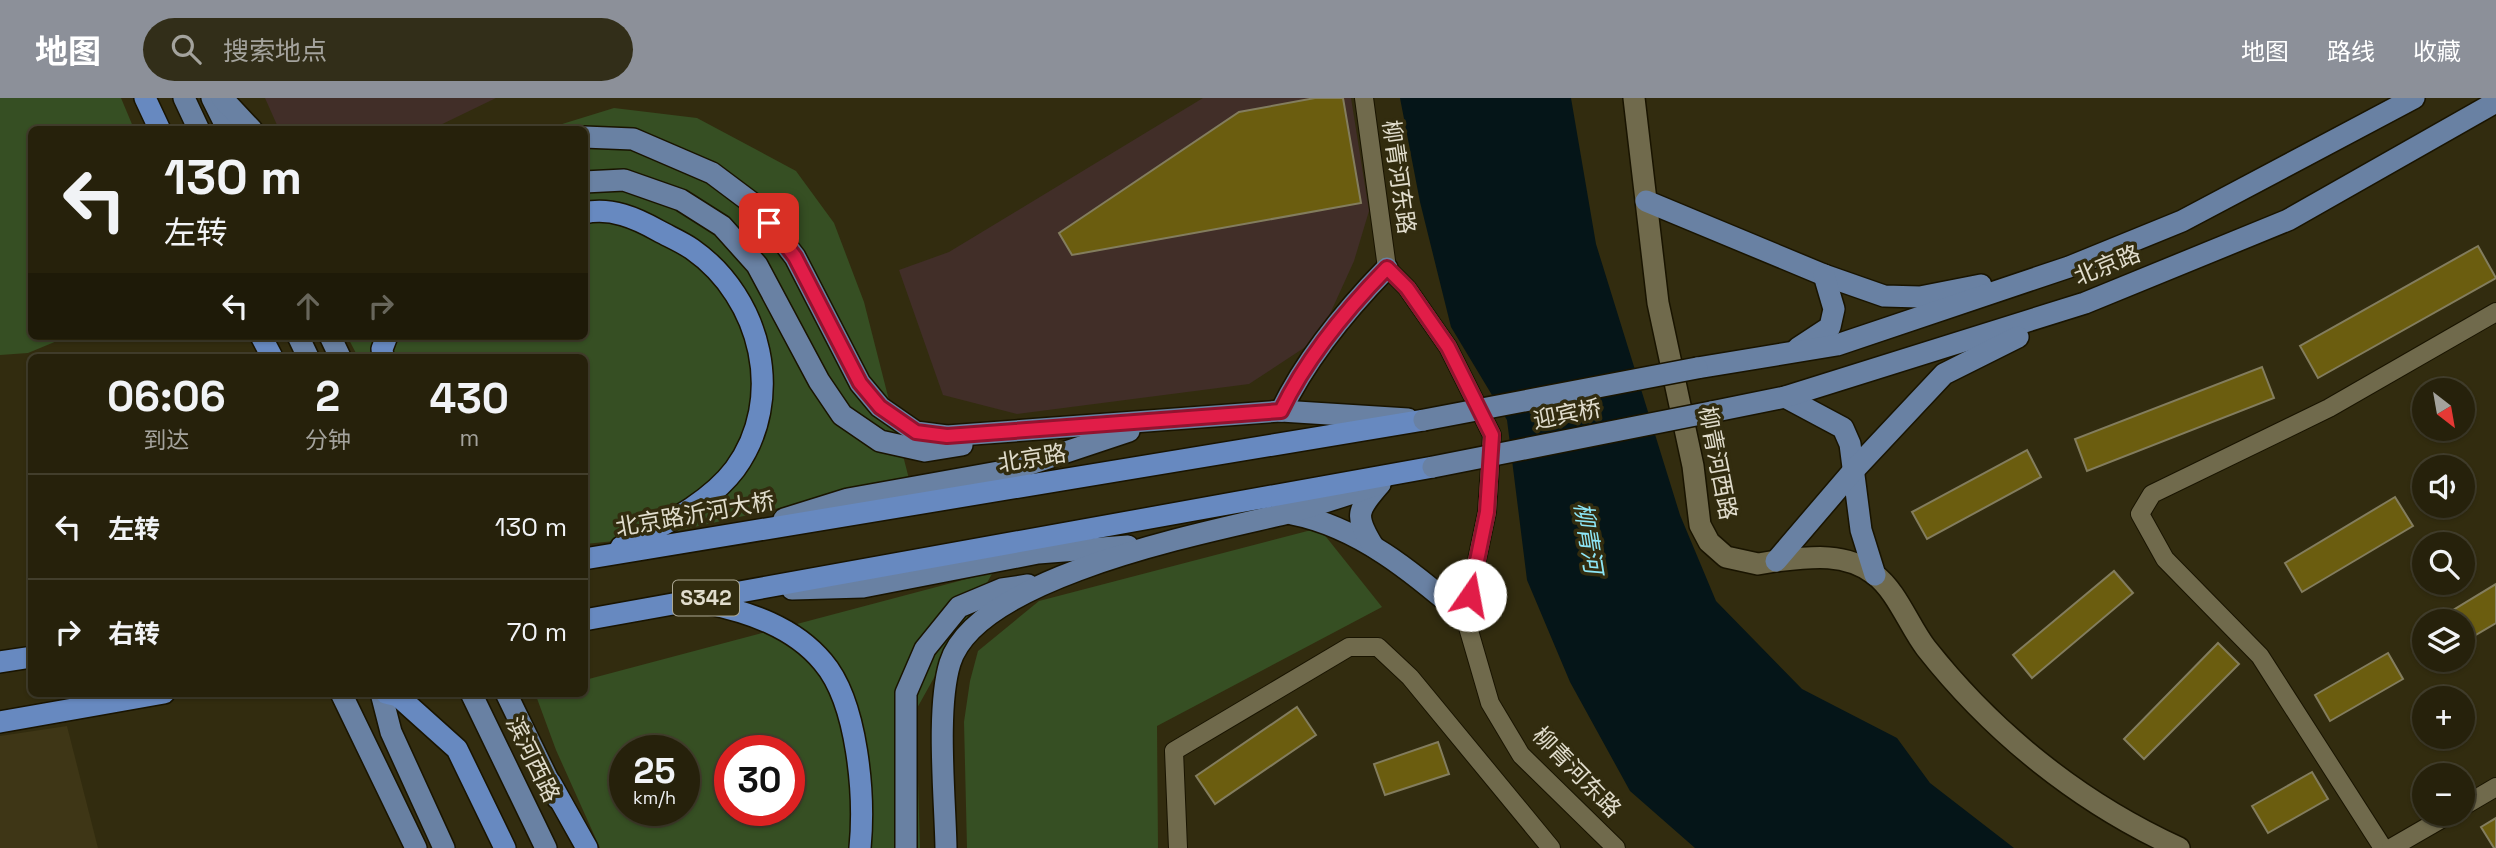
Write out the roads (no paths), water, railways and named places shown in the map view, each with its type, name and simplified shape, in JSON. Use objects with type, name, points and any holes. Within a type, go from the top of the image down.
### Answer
[{"type":"highway","points":[[145,98],[158,126]]},
{"type":"highway","points":[[588,212],[604,208],[647,224],[693,249],[723,278],[753,324],[762,369],[764,401],[751,439],[734,470],[712,491],[680,516],[594,558]]},
{"type":"highway","name":"北京路","points":[[814,520],[1424,420]]},
{"type":"highway","name":"S342","points":[[588,619],[1433,467]]},
{"type":"highway","name":"北京路沂河大桥","points":[[594,558],[814,520]]},
{"type":"highway","points":[[693,601],[768,621],[802,641],[825,663],[846,705],[859,764],[860,848]]},
{"type":"highway","points":[[0,662],[28,658]]},
{"type":"highway","points":[[0,722],[141,697]]},
{"type":"highway","points":[[399,697],[457,749],[505,848]]},
{"type":"highway","points":[[550,782],[587,848]]},
{"type":"main road","points":[[184,98],[197,126]]},
{"type":"main road","points":[[212,98],[226,126]]},
{"type":"main road","points":[[222,98],[248,126]]},
{"type":"main road","name":"柳青河西路","points":[[1634,98],[1658,303],[1693,466],[1700,525],[1709,542],[1726,557],[1758,564],[1830,557],[1850,562],[1875,575]]},
{"type":"main road","name":"北京路","points":[[1697,368],[1837,345],[2069,267],[2182,221],[2414,98]]},
{"type":"main road","name":"北京路","points":[[1711,412],[1785,397],[2085,303],[2288,220],[2496,102]]},
{"type":"main road","points":[[588,136],[633,139],[712,173],[756,206],[795,257],[860,383],[880,407],[916,432],[947,436],[1157,422]]},
{"type":"main road","points":[[588,182],[624,180],[681,200],[722,226],[757,265],[819,381],[842,415],[880,441],[925,451],[1053,428]]},
{"type":"main road","points":[[1646,201],[1824,275],[1884,296],[1920,297],[2069,267]]},
{"type":"main road","points":[[1281,411],[1351,305],[1387,268]]},
{"type":"main road","points":[[1790,354],[1830,327],[1834,309],[1824,275]]},
{"type":"main road","points":[[1776,561],[1853,471],[1944,374],[2085,303]]},
{"type":"main road","name":"迎宾桥","points":[[1157,422],[1281,411],[1338,412],[1424,420],[1697,368]]},
{"type":"main road","points":[[1303,376],[1311,403],[1338,412]]},
{"type":"main road","points":[[1785,397],[1843,428],[1850,444],[1861,530],[1875,575],[1925,647],[1994,725],[2070,786],[2154,837],[2179,848]]},
{"type":"main road","name":"迎宾桥","points":[[1158,544],[1287,513],[1433,467],[1711,412]]},
{"type":"main road","points":[[738,533],[848,499],[1015,469],[1157,422]]},
{"type":"main road","points":[[1374,548],[1359,523],[1361,507],[1380,484]]},
{"type":"main road","points":[[1287,513],[1321,519],[1346,530],[1431,588],[1465,617]]},
{"type":"main road","points":[[946,848],[944,716],[950,662],[968,629],[995,609],[1046,583],[1158,544]]},
{"type":"main road","points":[[755,590],[863,587],[1038,553],[1158,544]]},
{"type":"main road","points":[[906,848],[906,692],[925,649],[959,607],[1002,589],[1046,583]]},
{"type":"main road","points":[[343,697],[416,848]]},
{"type":"main road","points":[[384,697],[391,732],[444,848]]},
{"type":"main road","name":"滨河西路","points":[[473,697],[546,848]]},
{"type":"main road","name":"滨河西路","points":[[508,697],[579,848]]},
{"type":"street","name":"柳青河东路","points":[[1364,98],[1387,268],[1407,288],[1448,347],[1492,435],[1487,512],[1465,617],[1490,704],[1521,755],[1616,848]]},
{"type":"street","points":[[2383,848],[2260,656],[2165,559],[2140,514],[2152,494],[2329,408],[2496,312]]},
{"type":"street","points":[[1178,848],[1174,751],[1349,647],[1378,647],[1410,677],[1550,848]]},
{"type":"street","points":[[2475,799],[2496,787]]},
{"type":"street","points":[[2391,848],[2429,826]]},
{"type":"water","name":"柳青河","points":[[1400,98],[1571,98],[1596,244],[1680,515],[1716,601],[1802,689],[1897,738],[1930,783],[2014,848],[1695,848],[1630,791],[1570,682],[1527,580],[1507,420],[1451,327],[1420,202]]}]
